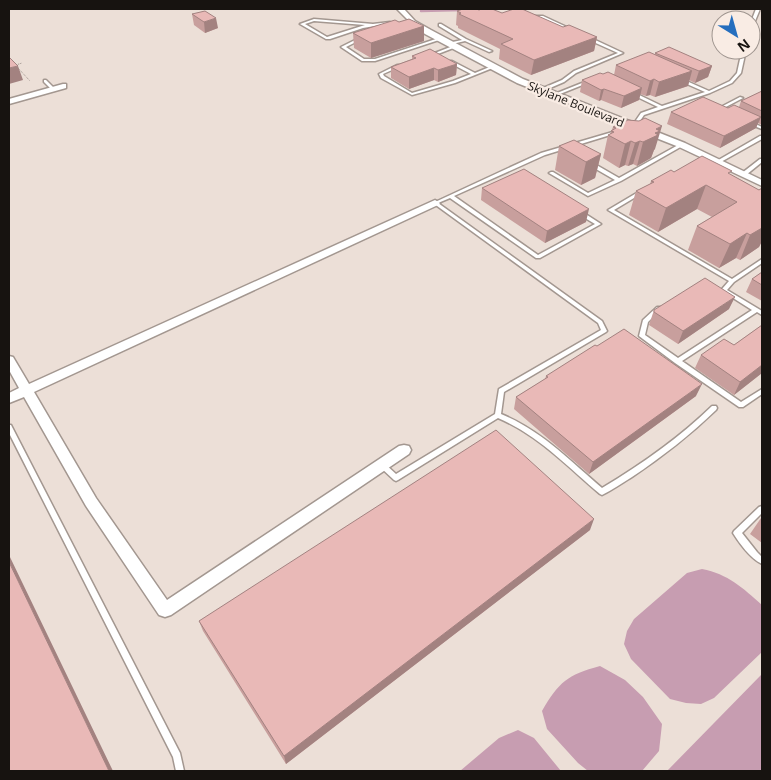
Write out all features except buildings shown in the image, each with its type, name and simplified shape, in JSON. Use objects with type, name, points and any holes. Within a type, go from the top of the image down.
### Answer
[{"type":"street","name":"Skylane Boulevard","points":[[400,9],[416,26],[493,67],[554,95],[682,145],[704,158],[762,183]]},
{"type":"street","points":[[9,102],[63,86]]},
{"type":"street","points":[[9,398],[435,203]]},
{"type":"street","points":[[9,360],[91,502],[165,610],[404,450]]},
{"type":"lane","points":[[525,18],[542,17],[577,33]]},
{"type":"lane","points":[[372,25],[314,20],[302,24],[326,38],[372,25],[392,23]]},
{"type":"lane","points":[[402,22],[416,26]]},
{"type":"lane","points":[[440,25],[465,40],[490,51]]},
{"type":"lane","points":[[542,90],[563,81],[575,72],[620,53],[586,37]]},
{"type":"lane","points":[[364,38],[349,42],[343,47],[366,62],[440,39]]},
{"type":"lane","points":[[427,56],[465,40]]},
{"type":"lane","points":[[435,54],[474,74]]},
{"type":"lane","points":[[498,415],[501,391],[604,331],[600,322],[435,203],[543,154],[574,148],[634,127],[642,114],[695,98],[731,82],[740,73],[742,60]]},
{"type":"lane","points":[[402,65],[386,70],[382,74],[382,78],[412,94],[493,67]]},
{"type":"lane","points":[[675,77],[708,92]]},
{"type":"lane","points":[[554,95],[593,80]]},
{"type":"lane","points":[[45,81],[53,89]]},
{"type":"lane","points":[[626,90],[662,107]]},
{"type":"lane","points":[[695,98],[703,101]]},
{"type":"lane","points":[[719,109],[741,98]]},
{"type":"lane","points":[[711,105],[728,113]]},
{"type":"lane","points":[[745,120],[762,128]]},
{"type":"lane","points":[[717,162],[762,137]]},
{"type":"lane","points":[[551,173],[588,195],[682,145]]},
{"type":"lane","points":[[586,161],[619,180]]},
{"type":"lane","points":[[744,174],[761,163]]},
{"type":"lane","points":[[510,169],[518,174]]},
{"type":"lane","points":[[650,188],[610,210],[732,281]]},
{"type":"lane","points":[[450,196],[538,257],[599,224],[574,209]]},
{"type":"lane","points":[[677,360],[759,312],[721,289],[762,261]]},
{"type":"lane","points":[[664,305],[645,321],[642,336],[741,405],[762,391]]},
{"type":"lane","points":[[498,415],[516,421],[543,441],[602,492],[648,464],[671,447],[714,408]]},
{"type":"lane","points":[[382,465],[396,478],[498,415]]},
{"type":"lane","points":[[9,427],[177,756],[180,771]]},
{"type":"lane","points":[[762,509],[737,533],[762,561]]},
{"type":"path","points":[[22,63],[16,65],[30,81]]},
{"type":"path","points":[[18,74],[23,73]]},
{"type":"shaded area","points":[[702,569],[720,574],[742,587],[762,605],[762,652],[714,698],[701,704],[670,699],[631,659],[624,644],[627,631],[634,619],[687,573]]},
{"type":"shaded area","points":[[600,666],[625,680],[643,697],[662,724],[659,751],[642,771],[588,771],[578,763],[547,729],[542,711],[559,686],[579,673]]},
{"type":"shaded area","points":[[761,675],[762,771],[667,771]]},
{"type":"shaded area","points":[[518,730],[534,738],[561,771],[460,771],[499,738]]},
{"type":"waterway","points":[[421,11],[463,10]]}]
